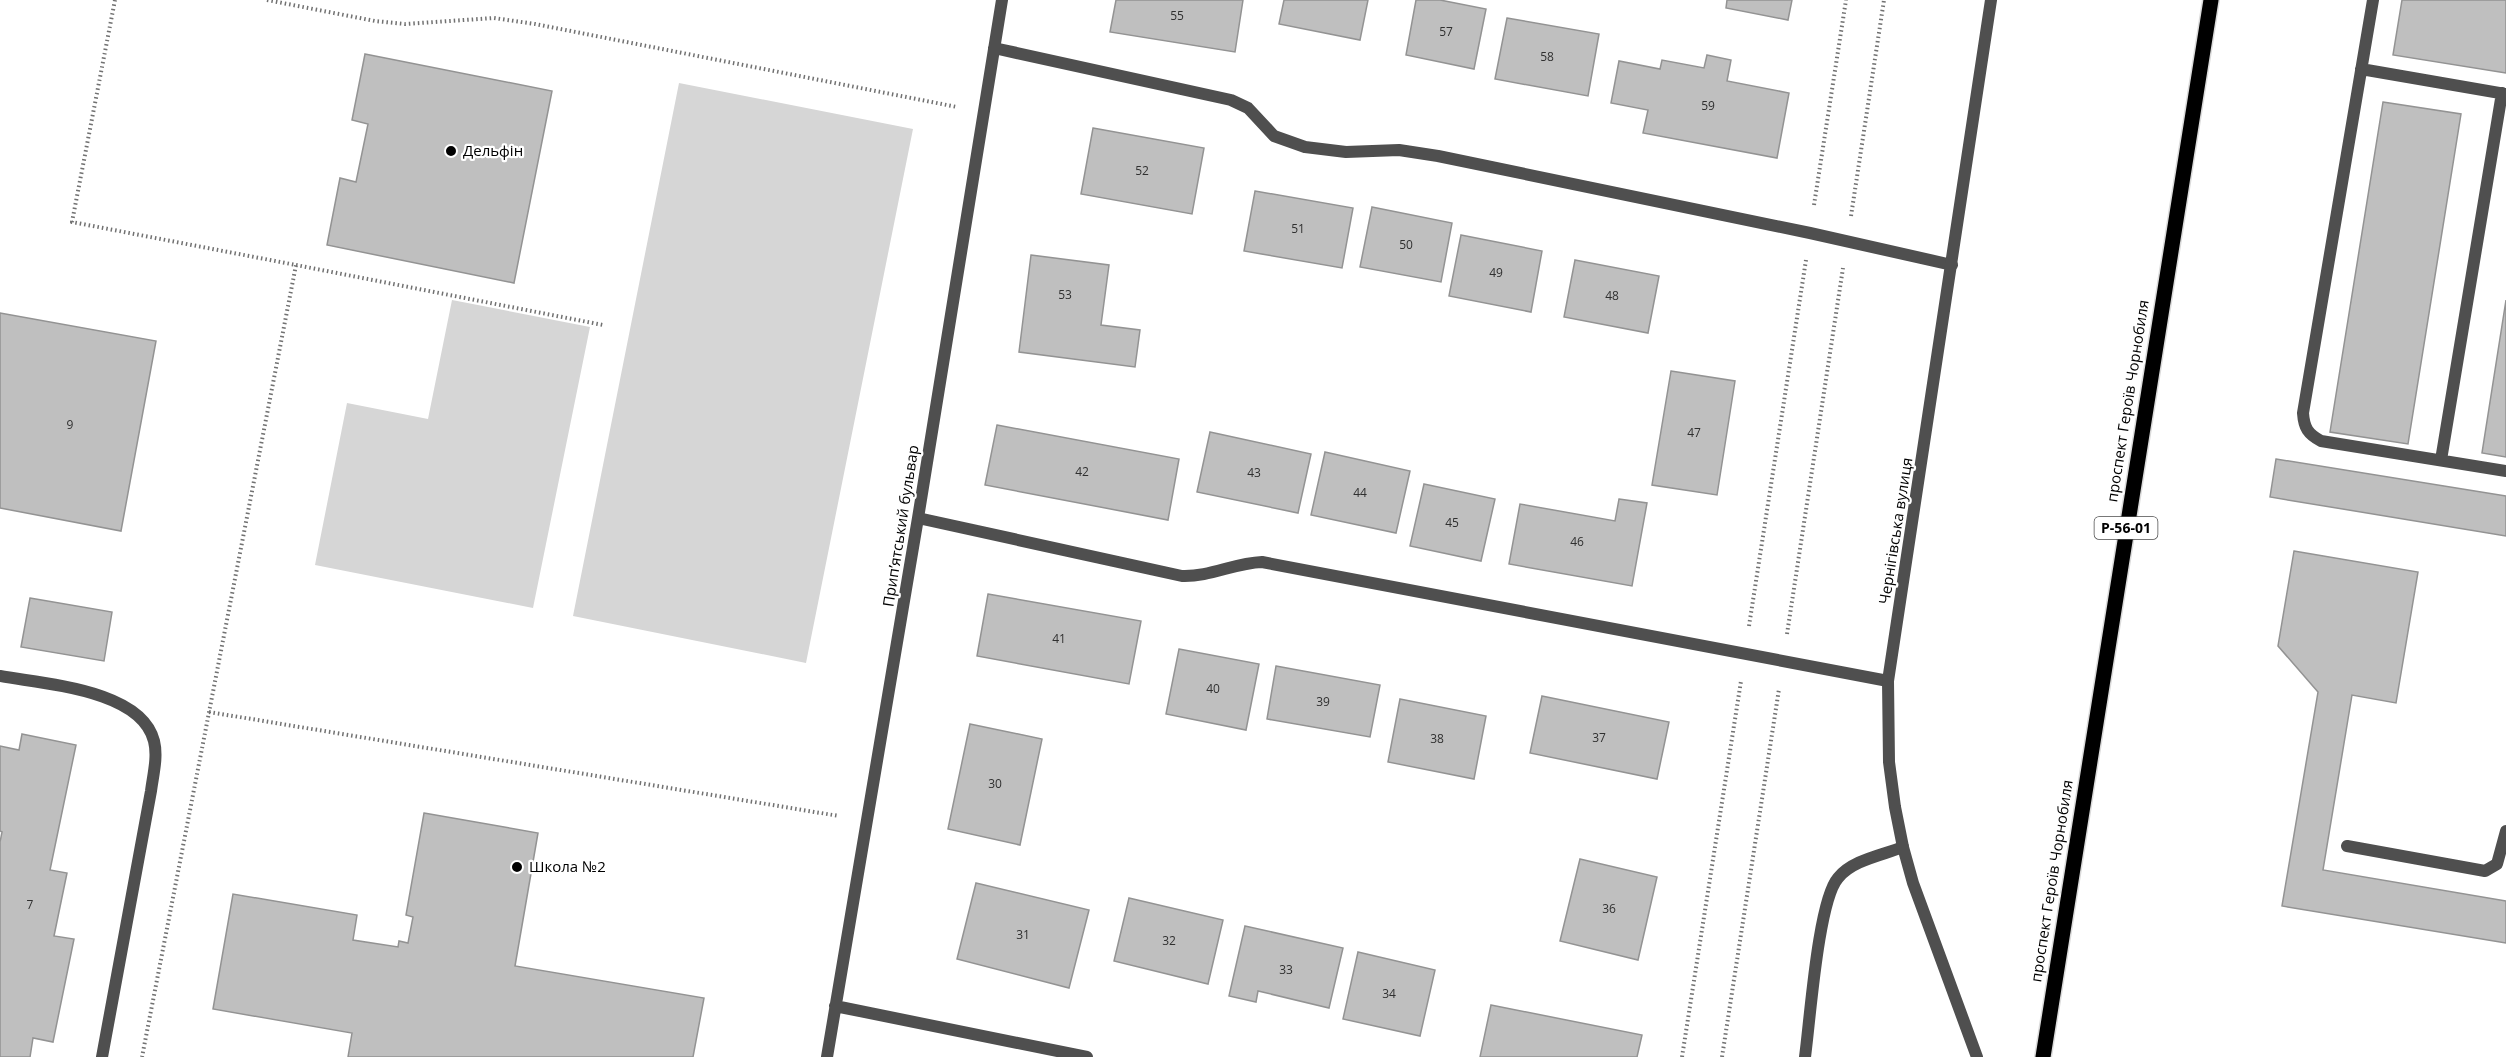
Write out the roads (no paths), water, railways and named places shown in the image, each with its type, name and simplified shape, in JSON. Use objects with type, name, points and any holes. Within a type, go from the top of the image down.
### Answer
[{"type":"main road","name":"проспект Героїв Чорнобиля","points":[[2043,1057],[2211,0]]},
{"type":"street","name":"Припʼятський бульвар","points":[[827,1057],[1002,0]]},
{"type":"street","name":"Чернігівська вулиця","points":[[1977,1057],[1913,883],[1904,847],[1895,807],[1889,762],[1888,681],[1991,0]]},
{"type":"street","points":[[2373,0],[2303,413],[2306,430],[2321,441],[2506,471]]},
{"type":"street","points":[[994,48],[1232,100],[1248,108],[1274,136],[1305,147],[1346,152],[1399,150],[1438,156],[1810,233],[1952,265]]},
{"type":"street","points":[[2361,69],[2504,93],[2441,460]]},
{"type":"street","points":[[918,518],[1182,576],[1197,577],[1233,566],[1262,562],[1888,681]]},
{"type":"street","points":[[0,676],[106,698],[129,707],[144,723],[154,740],[155,764],[151,791],[102,1057]]},
{"type":"street","points":[[2347,846],[2485,871],[2498,864],[2506,831]]},
{"type":"street","points":[[1805,1057],[1822,920],[1832,887],[1845,871],[1904,847]]},
{"type":"street","points":[[835,1006],[1087,1057]]},
{"type":"place","name":"Дельфін","points":[[451,151]]},
{"type":"place","name":"Школа №2","points":[[517,867]]}]
